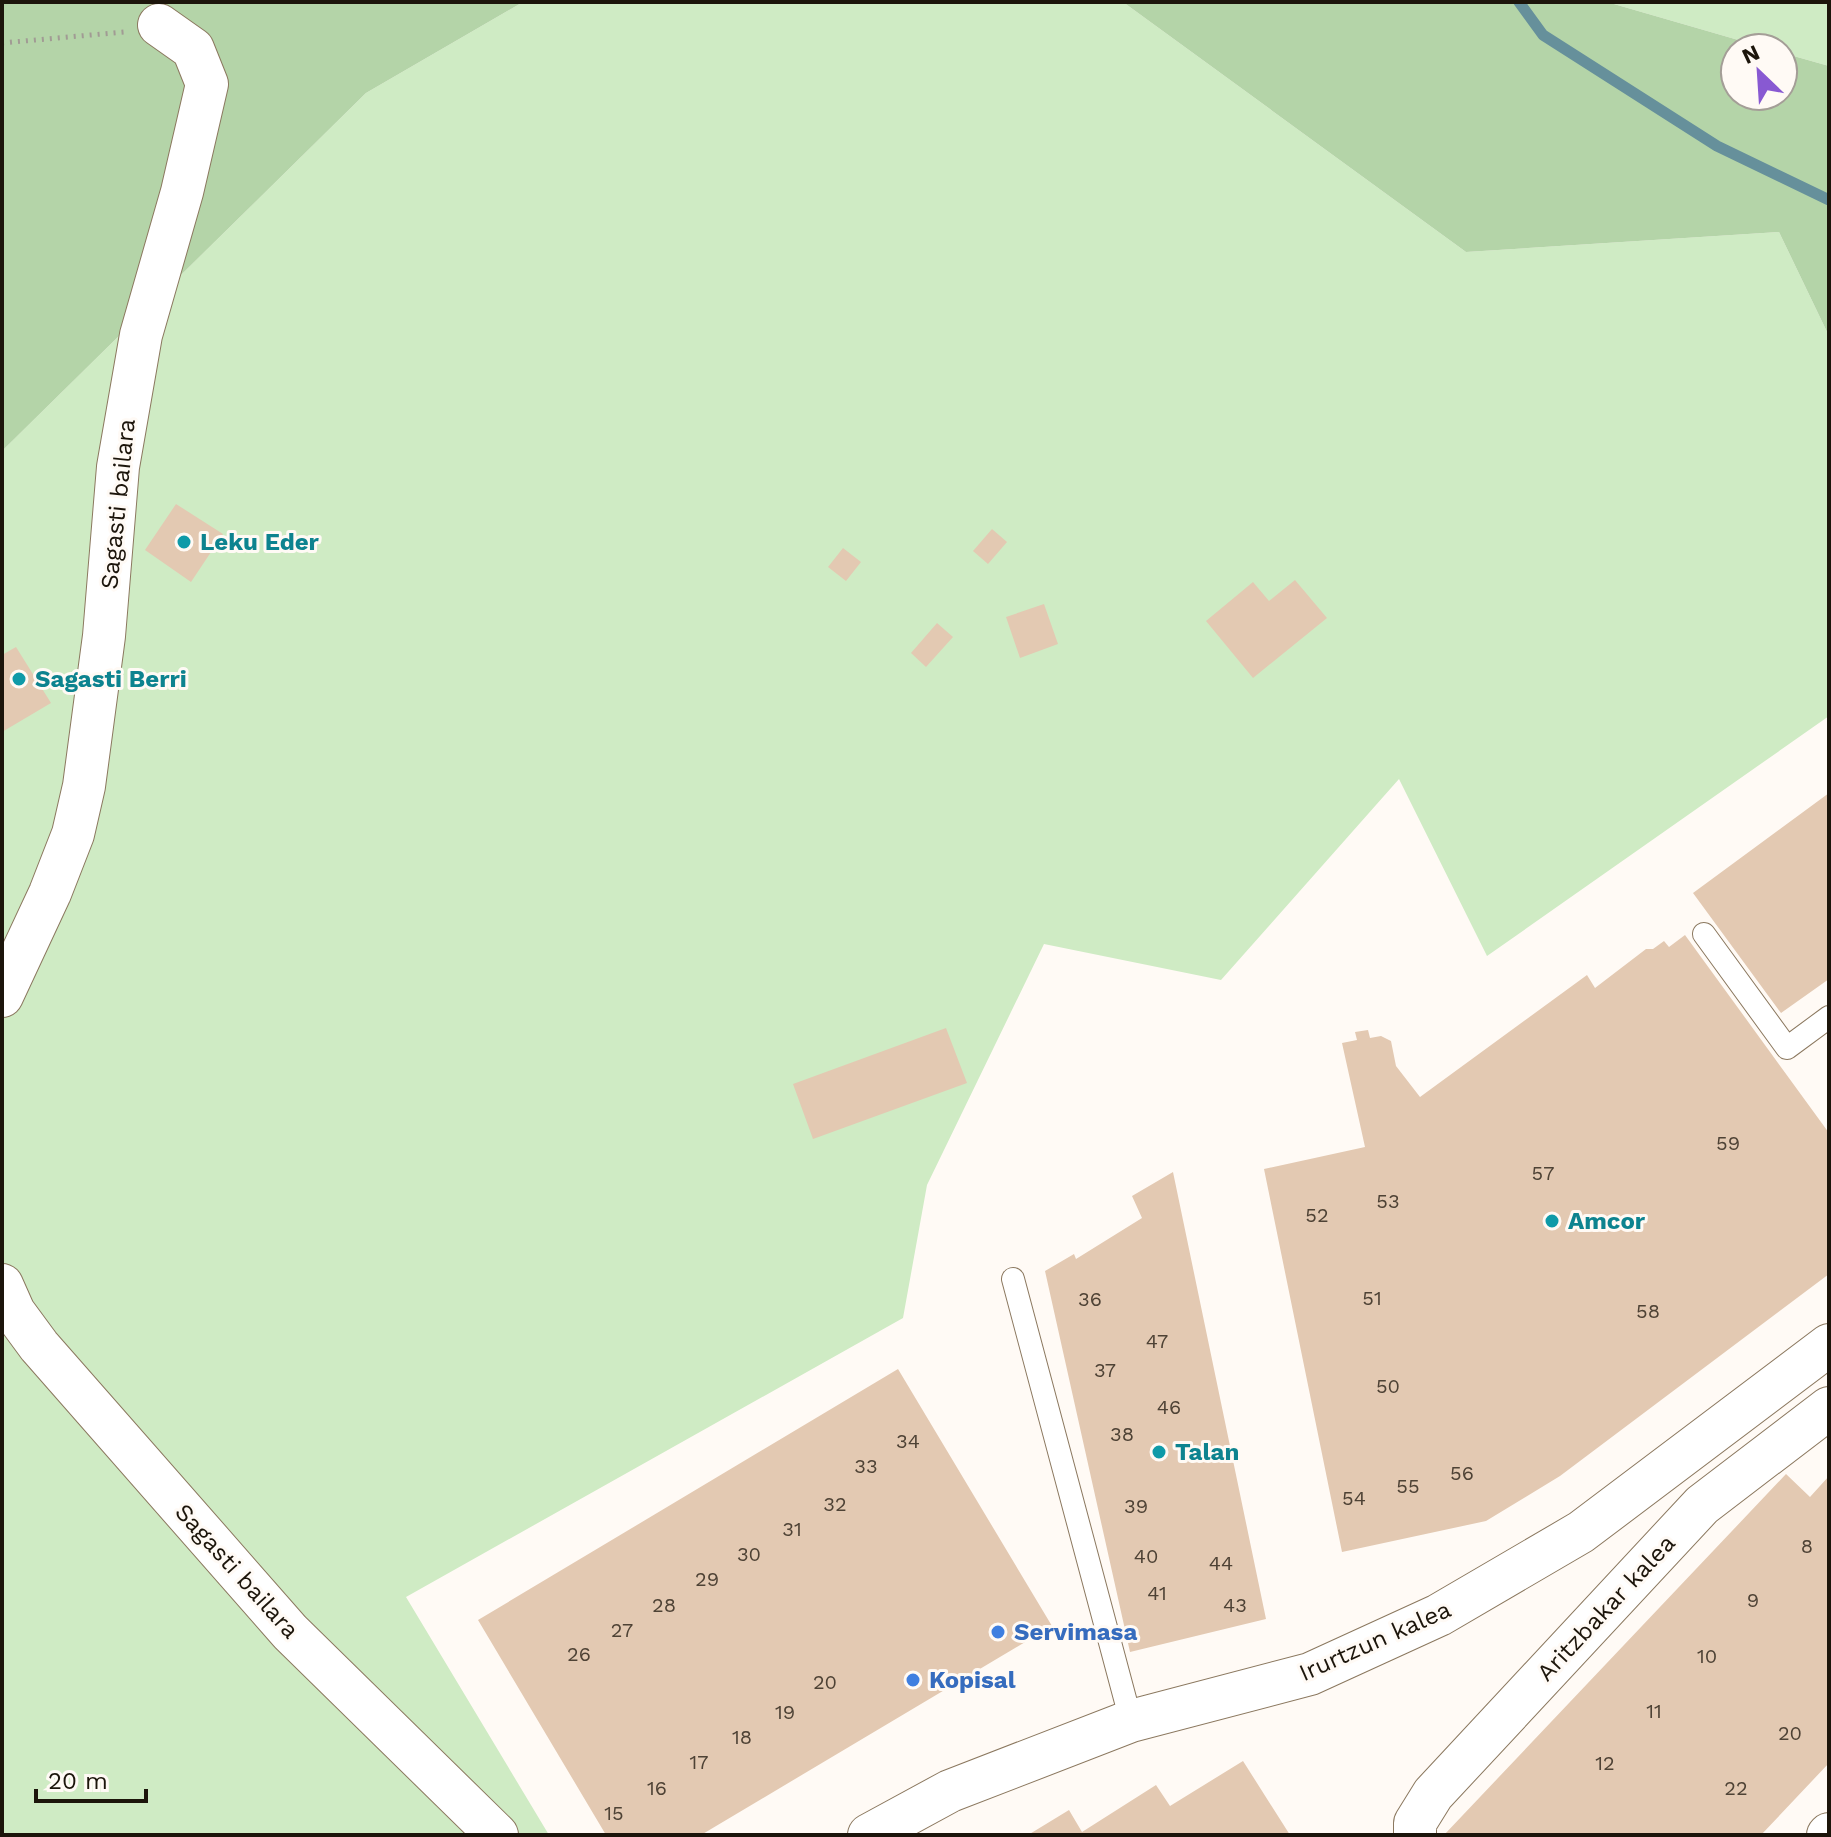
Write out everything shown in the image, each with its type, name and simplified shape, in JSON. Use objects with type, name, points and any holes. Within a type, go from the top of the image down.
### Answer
[{"type":"street","name":"Sagasti bailara","points":[[2,996],[50,893],[73,834],[84,786],[104,636],[118,467],[141,335],[182,192],[207,84],[193,49],[159,25]]},
{"type":"street","name":"Sagasti bailara","points":[[2,1285],[14,1312],[39,1346],[290,1632],[497,1835]]},
{"type":"street","name":"Irurtzun kalea","points":[[869,1835],[950,1791],[1131,1721],[1310,1674],[1439,1615],[1581,1532],[1829,1345]]},
{"type":"street","name":"Aritzbakar kalea","points":[[1415,1835],[1415,1823],[1433,1794],[1702,1505],[1829,1408]]},
{"type":"lane","points":[[1704,934],[1787,1048],[1829,1017]]},
{"type":"lane","points":[[1013,1279],[1131,1721]]},
{"type":"path","points":[[2,43],[91,36],[159,25]]},
{"type":"green space","points":[[2,2],[523,2],[366,93],[2,451]]},
{"type":"green space","points":[[523,2],[1123,2],[1466,252],[1779,232],[1829,336],[1829,716],[1487,956],[1399,779],[1221,980],[1044,944],[927,1185],[903,1318],[406,1597],[549,1835],[2,1835],[2,451],[366,93]]},
{"type":"green space","points":[[1123,2],[1607,2],[1719,34],[1719,112],[1799,112],[1799,58],[1829,66],[1829,336],[1779,232],[1466,252]]},
{"type":"green space","points":[[1607,2],[1829,2],[1829,66],[1799,58],[1799,32],[1719,32],[1719,34]]},
{"type":"building","name":"Leku Eder","points":[[176,504],[223,534],[191,582],[145,550]]},
{"type":"building","points":[[992,529],[1007,542],[988,564],[973,551]]},
{"type":"building","points":[[843,548],[861,562],[846,581],[828,567]]},
{"type":"building","points":[[1295,580],[1327,618],[1253,678],[1206,621],[1253,582],[1269,601]]},
{"type":"building","points":[[1044,604],[1058,644],[1020,658],[1006,617]]},
{"type":"building","points":[[937,623],[953,637],[926,667],[911,653]]},
{"type":"building","name":"Sagasti Berri","points":[[16,647],[51,703],[2,732],[2,655]]},
{"type":"building","points":[[1829,793],[1829,979],[1781,1013],[1693,893]]},
{"type":"building","name":"Amcor","points":[[1685,935],[1829,1133],[1829,1274],[1560,1476],[1486,1521],[1342,1552],[1264,1169],[1365,1147],[1342,1043],[1357,1040],[1355,1032],[1368,1030],[1370,1038],[1381,1036],[1391,1041],[1396,1066],[1420,1097],[1587,975],[1595,988],[1646,949],[1653,949],[1664,941],[1669,947]]},
{"type":"building","points":[[946,1028],[967,1083],[813,1139],[793,1084]]},
{"type":"building","name":"Talan","points":[[1173,1172],[1266,1619],[1130,1652],[1045,1271],[1074,1254],[1076,1259],[1142,1218],[1132,1196]]},
{"type":"building","points":[[898,1369],[1052,1626],[701,1835],[606,1835],[478,1620]]},
{"type":"building","points":[[1786,1474],[1810,1497],[1829,1476],[1829,1763],[1761,1835],[1444,1835]]},
{"type":"building","points":[[1243,1761],[1290,1835],[1028,1835],[1069,1810],[1082,1832],[1156,1785],[1170,1806]]},
{"type":"waterway","points":[[1519,2],[1543,35],[1717,146],[1829,200]]},
{"type":"place","name":"Leku Eder","points":[[184,542]]},
{"type":"place","name":"Sagasti Berri","points":[[19,679]]},
{"type":"place","name":"Amcor","points":[[1552,1221]]},
{"type":"place","name":"Talan","points":[[1159,1452]]},
{"type":"place","name":"Servimasa","points":[[998,1632]]},
{"type":"place","name":"Kopisal","points":[[913,1680]]}]
